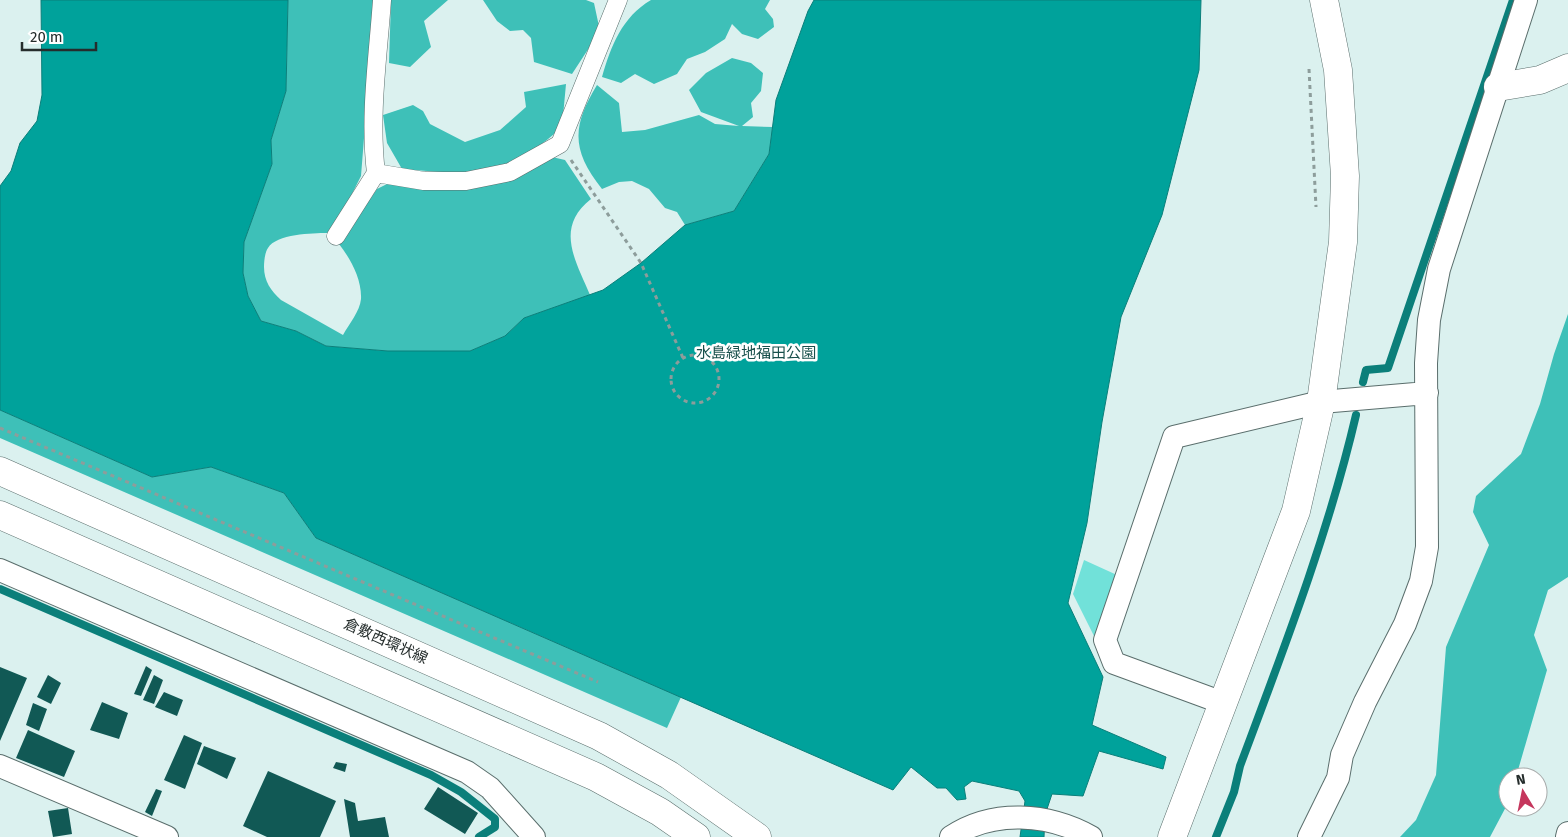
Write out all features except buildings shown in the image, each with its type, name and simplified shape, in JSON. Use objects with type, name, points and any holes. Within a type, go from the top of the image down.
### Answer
[{"type":"main road","points":[[1172,837],[1296,511],[1321,402],[1342,242],[1345,176],[1338,70],[1324,0]]},
{"type":"main road","points":[[1498,87],[1540,80],[1568,68]]},
{"type":"main road","name":"倉敷西環状線","points":[[0,471],[599,736],[669,775],[757,837]]},
{"type":"main road","points":[[0,515],[596,776],[660,812],[696,837]]},
{"type":"street","points":[[336,236],[376,173],[373,133],[382,0]]},
{"type":"street","points":[[376,173],[424,181],[466,181],[510,172],[560,144],[618,0]]},
{"type":"street","points":[[1309,837],[1338,778],[1342,755],[1405,624],[1421,581],[1427,547],[1426,363],[1429,320],[1439,269],[1526,0]]},
{"type":"street","points":[[1223,703],[1114,663],[1104,640],[1174,437],[1321,402],[1427,393]]},
{"type":"street","points":[[0,570],[467,772],[490,788],[534,837]]},
{"type":"street","points":[[0,766],[167,837]]},
{"type":"street","points":[[951,837],[981,823],[1020,818],[1053,820],[1091,837]]},
{"type":"street","points":[[1567,837],[1568,833]]},
{"type":"path","points":[[560,144],[641,264],[683,358]]},
{"type":"path","points":[[691,356],[707,358],[718,369],[719,385],[710,398],[694,403],[680,398],[675,392],[672,385],[673,370],[683,358],[691,356]]},
{"type":"path","points":[[0,428],[598,682]]},
{"type":"shaded area","name":"水島緑地福田公園","points":[[41,0],[288,0],[286,91],[271,140],[272,164],[244,242],[243,273],[248,296],[261,321],[296,331],[326,346],[388,351],[470,351],[505,336],[524,318],[603,290],[641,263],[685,225],[734,211],[769,154],[776,100],[808,11],[814,0],[1201,0],[1199,70],[1162,215],[1121,317],[1102,422],[1087,523],[1068,603],[1103,677],[1092,725],[1166,757],[1163,769],[1099,751],[1083,796],[1052,794],[1045,815],[1044,837],[1020,837],[1025,801],[1019,791],[972,781],[964,787],[966,799],[957,800],[946,788],[937,788],[911,767],[893,790],[316,538],[284,493],[211,467],[152,477],[0,410],[0,186],[11,171],[20,143],[37,121],[42,95]]},
{"type":"shaded area","points":[[288,0],[373,0],[373,24],[361,176],[334,227],[327,233],[286,237],[272,243],[268,248],[264,272],[271,289],[277,297],[343,335],[359,308],[361,291],[354,269],[339,244],[377,189],[387,184],[421,187],[552,157],[565,160],[591,199],[580,210],[573,221],[571,233],[574,257],[590,295],[524,318],[505,336],[470,351],[388,351],[326,346],[296,331],[261,321],[248,296],[243,273],[244,242],[272,164],[271,140],[286,91]]},
{"type":"shaded area","points":[[391,0],[448,0],[424,21],[431,47],[410,67],[389,63]]},
{"type":"shaded area","points":[[483,0],[586,0],[594,3],[600,31],[572,74],[534,62],[531,38],[523,30],[510,31],[497,21]]},
{"type":"shaded area","points":[[651,0],[770,0],[765,9],[773,19],[774,27],[758,39],[742,34],[732,24],[725,39],[705,52],[687,59],[677,74],[654,84],[635,74],[621,83],[602,77],[609,54],[619,33],[632,15]]},
{"type":"shaded area","points":[[732,58],[751,63],[763,73],[761,91],[751,103],[753,117],[742,126],[773,127],[769,154],[734,211],[685,225],[677,212],[665,208],[649,189],[632,181],[619,182],[602,189],[585,162],[578,138],[583,113],[597,85],[619,103],[622,132],[645,130],[699,115],[715,124],[739,126],[701,112],[689,90],[706,73]]},
{"type":"shaded area","points":[[566,84],[562,127],[542,144],[523,156],[505,164],[469,172],[402,169],[387,143],[383,115],[413,105],[423,111],[430,124],[465,142],[500,130],[526,107],[524,92]]},
{"type":"shaded area","points":[[1568,314],[1568,577],[1548,590],[1534,635],[1547,670],[1519,767],[1498,767],[1498,817],[1501,817],[1490,837],[1400,837],[1416,820],[1436,775],[1446,647],[1489,545],[1473,512],[1476,496],[1521,454],[1540,404]]},
{"type":"shaded area","points":[[0,410],[152,477],[211,467],[284,493],[316,538],[681,697],[667,728],[0,438]]},
{"type":"shaded area","points":[[1084,560],[1117,575],[1096,640],[1073,594]]},
{"type":"waterway","points":[[1363,382],[1366,370],[1388,368],[1513,0]]},
{"type":"waterway","points":[[1216,837],[1234,792],[1240,766],[1318,548],[1345,460],[1356,415]]},
{"type":"waterway","points":[[0,589],[431,775],[461,792],[495,819],[495,827],[479,837]]}]
